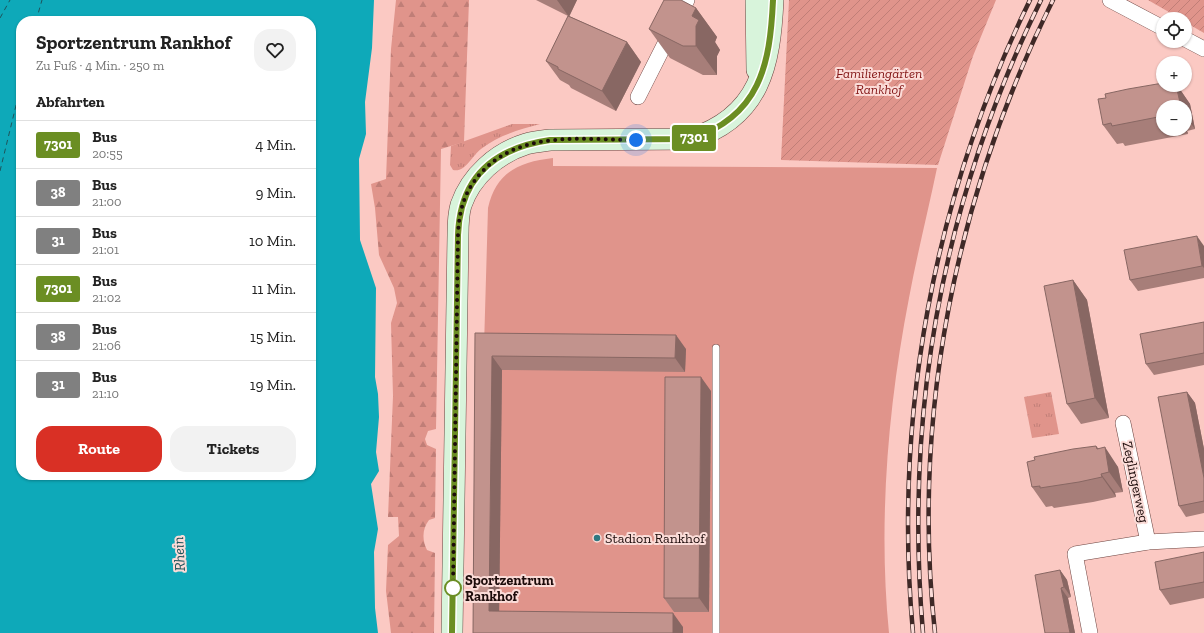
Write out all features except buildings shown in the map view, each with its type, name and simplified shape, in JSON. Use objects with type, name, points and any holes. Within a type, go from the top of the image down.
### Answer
[{"type":"main road","points":[[756,0],[755,37],[758,82]]},
{"type":"main road","points":[[452,633],[458,235],[461,206],[465,196],[474,180],[496,158],[527,144],[550,140],[691,139],[708,134],[726,124],[740,112],[751,97],[758,82],[771,37],[773,0]]},
{"type":"street","points":[[638,97],[687,0]]},
{"type":"street","points":[[1116,2],[1156,24]]},
{"type":"street","points":[[1192,43],[1204,49]]},
{"type":"street","name":"Zeglingerweg","points":[[1124,423],[1148,542]]},
{"type":"street","points":[[1090,633],[1075,554],[1148,542],[1204,539]]},
{"type":"lane","points":[[716,348],[716,633]]},
{"type":"green space","points":[[396,0],[469,0],[464,142],[441,149],[436,429],[428,431],[425,439],[427,445],[436,449],[435,518],[429,520],[427,523],[424,535],[424,542],[427,550],[435,553],[434,633],[391,633],[386,591],[388,545],[399,536],[398,517],[388,517],[393,396],[391,323],[397,303],[394,288],[379,255],[375,208],[371,184],[386,179],[391,49]]},
{"type":"green space","name":"Familiengärten Rankhof","points":[[789,0],[996,0],[973,56],[938,165],[781,160]]},
{"type":"green space","points":[[1148,0],[1204,0],[1204,33],[1192,26],[1192,12],[1169,12]]},
{"type":"green space","points":[[512,124],[540,124],[524,128],[494,140],[481,149],[465,167],[453,170],[450,165],[451,146]]},
{"type":"green space","name":"Sportzentrum Rankhof","points":[[553,158],[553,166],[937,168],[915,266],[895,380],[887,465],[885,507],[886,591],[889,633],[481,633],[484,347],[488,208],[492,196],[503,177],[520,166],[530,162]]},
{"type":"green space","points":[[1051,392],[1059,434],[1032,438],[1024,397]]},
{"type":"water","name":"Rhein","points":[[0,0],[374,0],[372,48],[365,102],[366,134],[359,159],[360,240],[376,288],[375,377],[378,394],[379,417],[376,452],[379,471],[371,484],[378,529],[374,552],[375,608],[378,633],[0,633]]},
{"type":"ferry route","points":[[0,18],[10,0]]},
{"type":"ferry route","points":[[37,16],[42,0]]},
{"type":"ferry route","points":[[0,171],[16,105]]},
{"type":"railway","points":[[913,633],[908,551],[909,470],[916,389],[928,308],[946,229],[968,151],[997,75],[1030,0]]},
{"type":"railway","points":[[923,633],[919,551],[920,469],[926,388],[938,308],[956,229],[979,152],[1007,75],[1041,0]]},
{"type":"railway","points":[[935,633],[929,551],[930,470],[936,389],[949,308],[967,229],[990,151],[1019,74],[1053,0]]},
{"type":"bus line","name":"7301","points":[[452,633],[458,221],[465,196],[474,180],[496,158],[510,150],[527,144],[550,140],[691,139],[708,134],[726,124],[740,112],[751,97],[766,61],[771,37],[773,0]]},
{"type":"place","name":"Stadion Rankhof","points":[[597,538]]},
{"type":"place","name":"Sportzentrum Rankhof","points":[[453,588]]},
{"type":"route","points":[[453,588],[458,221],[465,196],[474,180],[496,158],[510,150],[527,144],[550,140],[636,140]]}]
